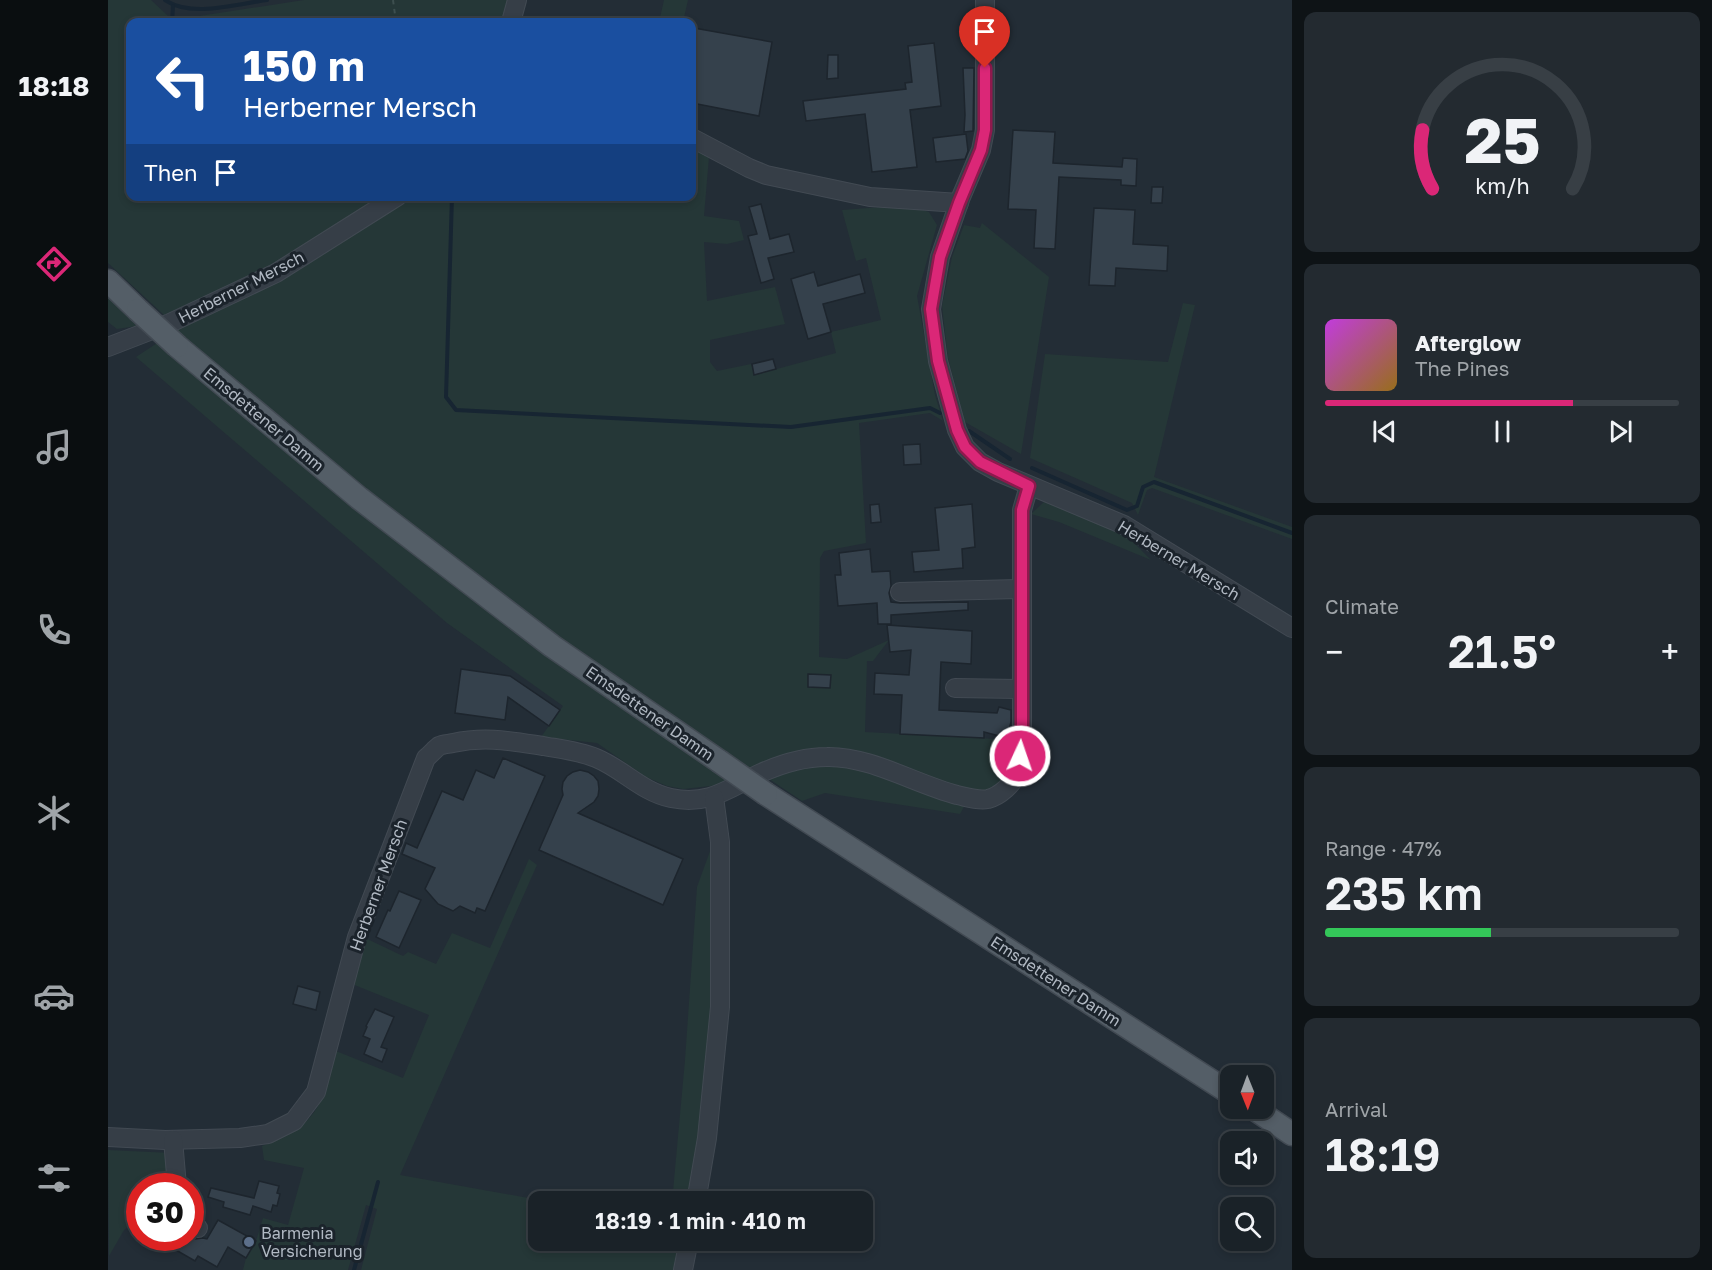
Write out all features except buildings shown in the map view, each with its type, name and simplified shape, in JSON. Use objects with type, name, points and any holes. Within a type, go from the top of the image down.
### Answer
[{"type":"main road","name":"Emsdettener Damm","points":[[108,281],[177,346],[359,498],[552,646],[766,794],[1220,1088]]},
{"type":"main road","points":[[1270,1119],[1292,1134]]},
{"type":"street","points":[[512,18],[517,0]]},
{"type":"street","name":"Herberner Mersch","points":[[985,0],[985,130],[981,150],[940,257],[931,309],[938,361],[957,430],[965,447],[980,462],[1029,486],[1124,525],[1292,628]]},
{"type":"street","points":[[696,140],[766,175],[870,197],[959,203]]},
{"type":"street","name":"Herberner Mersch","points":[[108,347],[170,323],[276,273],[390,201]]},
{"type":"street","name":"Herberner Mersch","points":[[108,1137],[173,1140],[240,1138],[268,1134],[294,1121],[316,1092],[357,936],[426,758],[440,746],[472,739],[495,739],[573,751],[595,757],[651,792],[673,799],[696,800],[714,797],[778,766],[825,757],[860,761],[936,790],[976,800],[1001,793],[1009,786],[1018,772],[1022,741],[1022,510],[1029,486]]},
{"type":"street","points":[[900,592],[1022,589]]},
{"type":"street","points":[[956,688],[1021,689]]},
{"type":"street","points":[[698,1191],[707,1138],[720,1007],[720,842],[714,797]]},
{"type":"street","points":[[173,1140],[176,1173]]},
{"type":"street","points":[[683,1270],[687,1251]]},
{"type":"path","points":[[393,0],[395,18]]},
{"type":"shaded area","points":[[108,0],[151,0],[168,16],[168,18],[126,18],[126,201],[375,201],[281,260],[230,286],[164,315],[108,263]]},
{"type":"shaded area","points":[[304,0],[511,0],[507,18],[177,18]]},
{"type":"shaded area","points":[[664,0],[688,0],[684,18],[660,18]]},
{"type":"shaded area","points":[[696,149],[709,157],[704,216],[739,221],[744,240],[727,244],[704,242],[707,301],[775,287],[785,324],[710,340],[710,362],[717,371],[751,364],[755,375],[836,353],[831,332],[881,320],[866,258],[856,261],[842,210],[908,205],[929,212],[937,225],[917,296],[935,395],[943,421],[930,413],[859,423],[866,543],[824,551],[820,558],[819,657],[847,659],[889,640],[873,661],[867,661],[865,732],[1015,740],[1012,768],[1003,784],[990,793],[972,792],[960,814],[825,793],[802,801],[757,771],[729,784],[683,789],[667,786],[646,777],[597,743],[541,737],[563,706],[447,623],[136,357],[198,316],[250,295],[294,273],[406,201],[696,201]]},
{"type":"shaded area","points":[[982,223],[1049,277],[1021,454],[965,422],[948,358],[942,306],[952,257],[964,225],[980,228]]},
{"type":"shaded area","points":[[108,298],[137,326],[117,329],[108,322]]},
{"type":"shaded area","points":[[1183,303],[1195,305],[1154,477],[1292,527],[1292,539],[1152,488],[1147,490],[1138,515],[1132,503],[1030,458],[1045,354],[1168,362]]},
{"type":"shaded area","points":[[1044,502],[1056,503],[1130,539],[1151,560],[1059,522],[1031,514]]},
{"type":"shaded area","points":[[713,843],[715,1003],[692,1191],[673,1191],[685,1060],[697,887]]},
{"type":"shaded area","points":[[529,859],[537,865],[400,1175],[528,1198],[528,1251],[682,1251],[678,1270],[361,1270],[377,1209],[366,1205],[348,1270],[243,1270],[263,1218],[288,1225],[304,1168],[264,1160],[262,1146],[295,1131],[315,1111],[327,1086],[336,1051],[403,1078],[429,1015],[352,984],[363,937],[403,956],[408,952],[436,964],[452,933],[490,948]]},
{"type":"shaded area","points":[[108,1150],[172,1153],[174,1173],[126,1173],[126,1228],[109,1256]]},
{"type":"waterway","points":[[165,0],[176,5],[201,9],[267,0]]},
{"type":"waterway","points":[[172,18],[173,6]]},
{"type":"waterway","points":[[452,201],[446,397],[456,410],[791,427],[930,408],[940,413]]},
{"type":"waterway","points":[[969,431],[1010,459]]},
{"type":"waterway","points":[[1032,468],[1127,510],[1137,506],[1143,487],[1154,482],[1292,533]]},
{"type":"waterway","points":[[354,1270],[378,1182]]},
{"type":"place","name":"Barmenia Versicherung","points":[[249,1242]]},
{"type":"route","points":[[985,68],[985,130],[981,150],[940,257],[931,309],[938,361],[957,430],[965,447],[980,462],[1029,486],[1022,510],[1022,741],[1020,756]]}]
